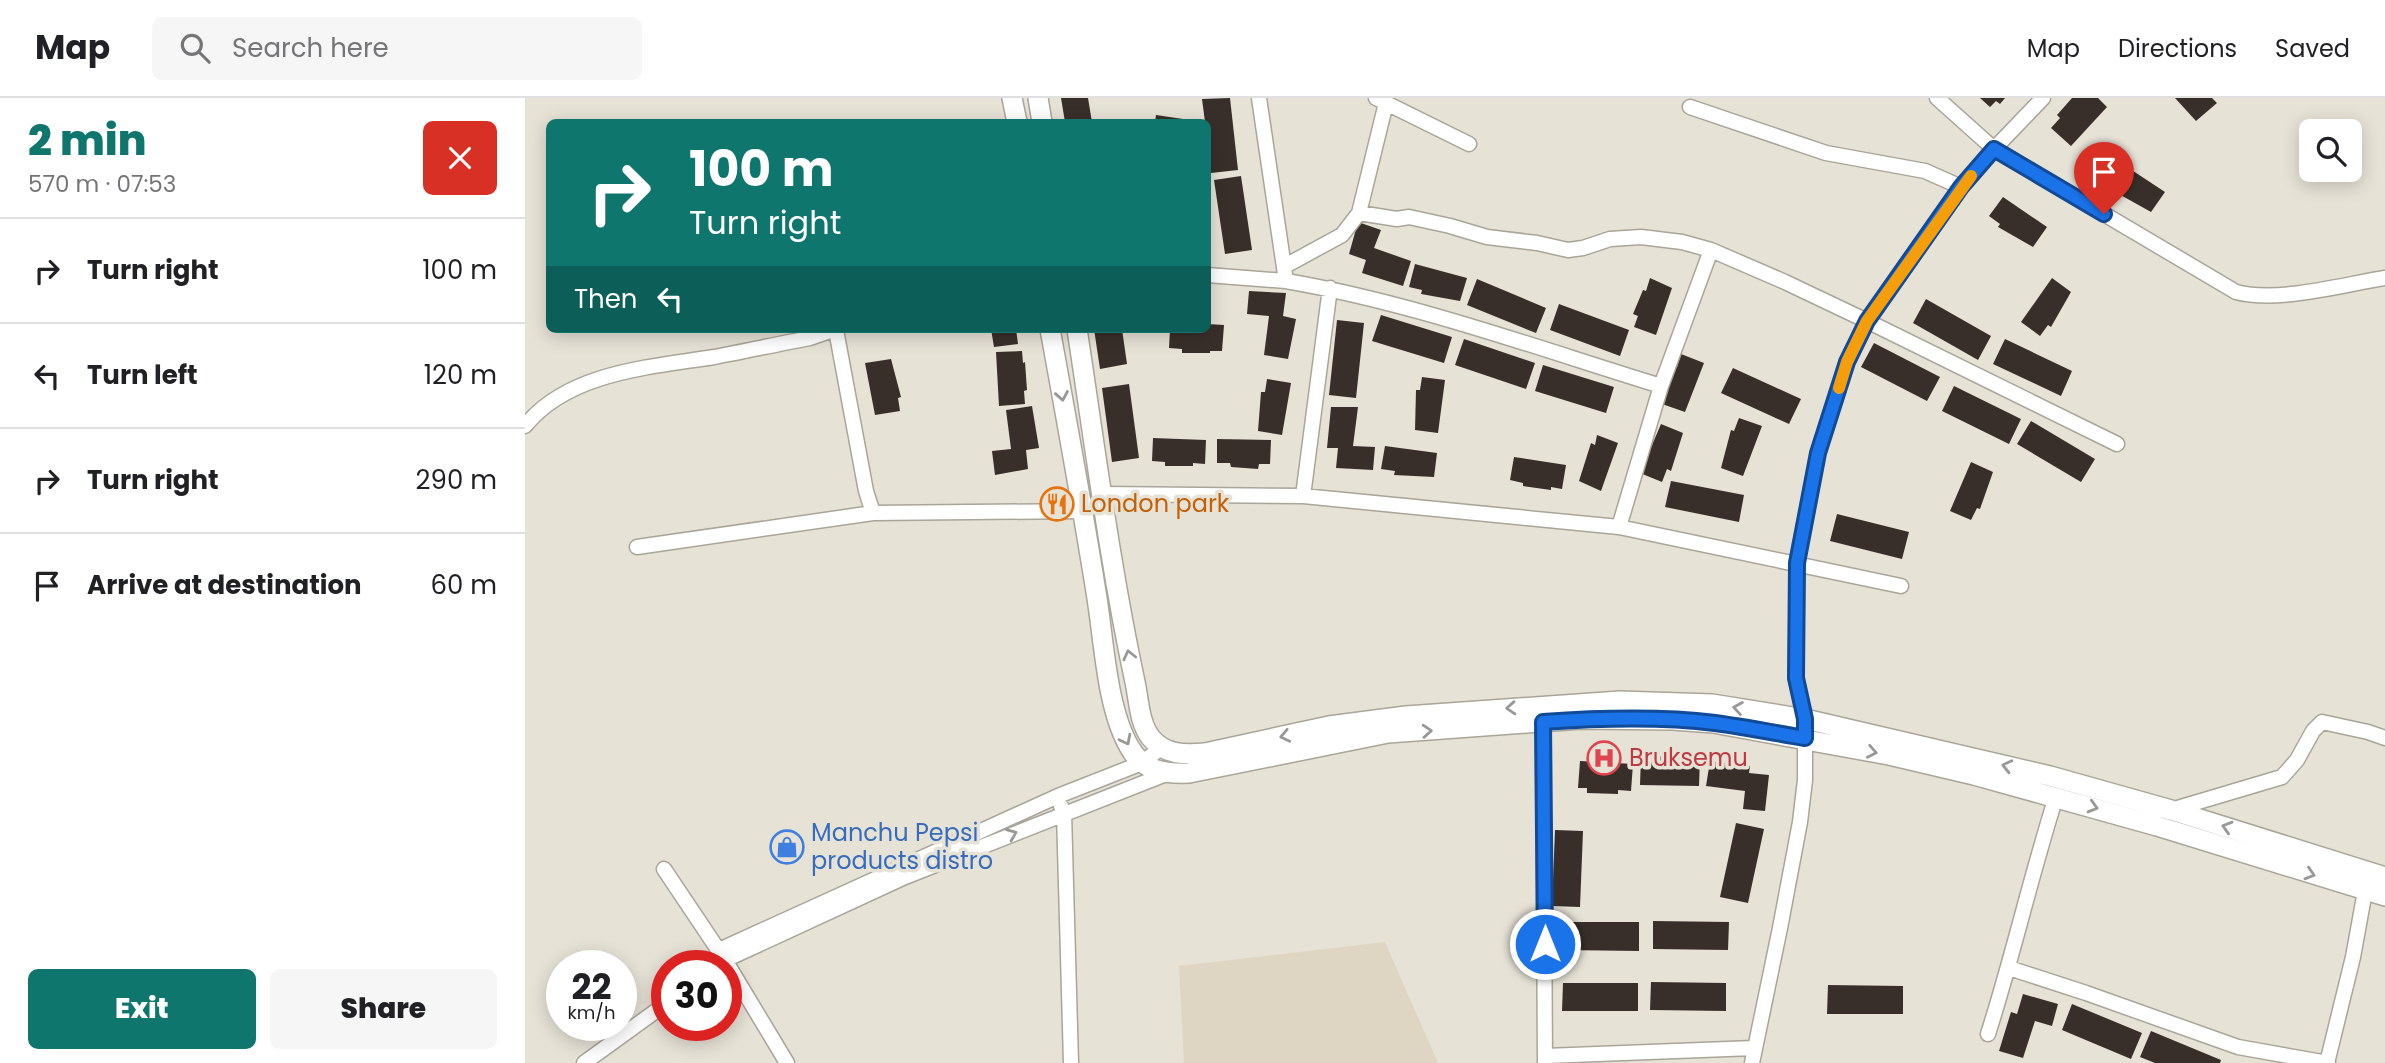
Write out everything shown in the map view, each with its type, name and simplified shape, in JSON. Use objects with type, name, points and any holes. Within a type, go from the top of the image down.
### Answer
[{"type":"main road","points":[[1012,98],[1016,119]]},
{"type":"main road","points":[[1038,98],[1042,119]]},
{"type":"main road","points":[[1051,333],[1120,729],[1131,750],[1142,763],[1154,771],[1166,774],[1189,773],[1388,733],[1581,719],[1673,720],[1805,729],[2050,776],[2171,810],[2375,880],[2385,896]]},
{"type":"main road","points":[[1078,333],[1126,641],[1140,710],[1146,730],[1152,739],[1172,752],[1205,753],[1329,726],[1491,709],[1620,701],[1712,704],[2375,880]]},
{"type":"street","points":[[1259,98],[1286,274]]},
{"type":"street","points":[[1937,98],[1994,149],[2236,292],[2254,297],[2276,296],[2385,278]]},
{"type":"street","points":[[1543,722],[1545,1059],[1753,1056],[1800,822],[1805,780],[1805,729],[1796,678],[1797,563],[1818,453],[1847,362],[1867,321],[1961,187],[2043,98]]},
{"type":"street","points":[[1286,274],[1342,235],[1359,213],[1381,100],[1469,144]]},
{"type":"street","points":[[1691,107],[1826,153],[1925,171],[1961,187]]},
{"type":"street","points":[[1359,213],[1397,219],[1409,217],[1487,237],[1568,250],[1610,239],[1641,237],[1682,242],[1711,250],[1785,282],[2117,443]]},
{"type":"street","points":[[1619,527],[1661,386],[1711,250]]},
{"type":"street","points":[[1211,275],[1286,274],[1433,315],[1661,386]]},
{"type":"street","points":[[1304,496],[1330,288]]},
{"type":"street","points":[[525,426],[542,409],[559,398],[586,384],[623,372],[797,341],[823,333]]},
{"type":"street","points":[[837,333],[866,491],[873,513]]},
{"type":"street","points":[[1103,494],[1304,496],[1619,527],[1901,586]]},
{"type":"street","points":[[637,547],[873,513],[1083,511]]},
{"type":"street","points":[[2171,810],[2282,777],[2297,760],[2313,731],[2322,722],[2385,738]]},
{"type":"street","points":[[740,950],[1058,796],[1142,763],[1162,747]]},
{"type":"street","points":[[741,950],[905,877],[1166,774],[1186,754]]},
{"type":"street","points":[[1058,796],[1064,813],[1070,1063]]},
{"type":"street","points":[[1988,1034],[2056,797]]},
{"type":"street","points":[[664,869],[715,950]]},
{"type":"street","points":[[2009,968],[2098,996],[2238,1047],[2328,1063],[2353,957],[2375,880]]},
{"type":"street","points":[[742,992],[787,1063]]},
{"type":"street","points":[[584,1063],[651,1015]]},
{"type":"shaded area","points":[[1385,942],[1438,1063],[1184,1063],[1179,966]]},
{"type":"building","points":[[1061,98],[1088,98],[1092,119],[1064,119]]},
{"type":"building","points":[[1230,98],[1238,170],[1211,173],[1211,119],[1205,119],[1202,99]]},
{"type":"building","points":[[1980,98],[2005,98],[2000,104],[1996,101],[1990,107]]},
{"type":"building","points":[[2072,98],[2098,98],[2107,107],[2071,146],[2051,128],[2060,118],[2057,115]]},
{"type":"building","points":[[2175,98],[2212,98],[2217,103],[2196,121]]},
{"type":"building","points":[[1156,115],[1183,119],[1155,119]]},
{"type":"building","points":[[2121,163],[2165,192],[2151,212],[2117,193],[2119,190],[2107,182]]},
{"type":"building","points":[[1241,176],[1252,250],[1225,254],[1214,180]]},
{"type":"building","points":[[2003,197],[2047,227],[2033,247],[1998,227],[2000,224],[1989,216]]},
{"type":"building","points":[[1358,222],[1381,230],[1374,248],[1411,261],[1403,286],[1362,273],[1366,260],[1349,254]]},
{"type":"building","points":[[1415,264],[1467,278],[1460,301],[1421,294],[1422,290],[1409,287]]},
{"type":"building","points":[[1650,278],[1672,288],[1656,335],[1634,327],[1638,316],[1633,314]]},
{"type":"building","points":[[2052,278],[2071,292],[2051,327],[2048,325],[2040,336],[2021,322]]},
{"type":"building","points":[[1477,279],[1546,308],[1536,333],[1467,305]]},
{"type":"building","points":[[1249,291],[1286,293],[1283,316],[1296,319],[1288,359],[1264,355],[1269,316],[1247,314]]},
{"type":"building","points":[[1926,299],[1991,336],[1978,360],[1913,323]]},
{"type":"building","points":[[1559,304],[1629,330],[1620,356],[1550,330]]},
{"type":"building","points":[[1381,315],[1452,337],[1444,363],[1372,341]]},
{"type":"building","points":[[1337,320],[1364,323],[1356,398],[1329,395]]},
{"type":"building","points":[[1211,324],[1224,325],[1222,351],[1182,353],[1182,349],[1169,348],[1170,333],[1211,333]]},
{"type":"building","points":[[992,333],[1017,333],[1018,344],[994,347]]},
{"type":"building","points":[[1095,333],[1123,333],[1127,364],[1100,369]]},
{"type":"building","points":[[1464,339],[1535,363],[1526,389],[1455,365]]},
{"type":"building","points":[[2005,339],[2072,371],[2061,396],[1993,364]]},
{"type":"building","points":[[1874,343],[1940,377],[1927,401],[1861,367]]},
{"type":"building","points":[[1022,351],[1027,390],[1024,391],[1025,404],[999,406],[996,352]]},
{"type":"building","points":[[1681,354],[1704,363],[1685,412],[1662,404],[1673,366],[1677,367]]},
{"type":"building","points":[[891,359],[901,397],[898,398],[900,411],[875,415],[865,363]]},
{"type":"building","points":[[1543,365],[1614,387],[1606,413],[1535,391]]},
{"type":"building","points":[[1733,368],[1801,399],[1789,424],[1721,393]]},
{"type":"building","points":[[1422,377],[1445,380],[1438,433],[1415,430],[1416,390],[1420,390]]},
{"type":"building","points":[[1267,379],[1291,383],[1282,435],[1258,431],[1261,392],[1265,392]]},
{"type":"building","points":[[1129,384],[1139,458],[1112,462],[1102,388]]},
{"type":"building","points":[[1954,386],[2021,419],[2009,444],[1942,411]]},
{"type":"building","points":[[1032,406],[1039,448],[1026,450],[1028,469],[995,475],[992,451],[1011,449],[1006,410]]},
{"type":"building","points":[[1331,407],[1358,407],[1353,446],[1375,447],[1373,470],[1336,468],[1338,448],[1327,448]]},
{"type":"building","points":[[1739,418],[1762,426],[1743,476],[1721,468],[1731,430],[1734,431]]},
{"type":"building","points":[[2031,421],[2095,459],[2081,482],[2017,444]]},
{"type":"building","points":[[1661,424],[1683,433],[1671,471],[1667,469],[1662,482],[1640,473]]},
{"type":"building","points":[[1597,435],[1618,443],[1601,491],[1579,481],[1591,443],[1595,445]]},
{"type":"building","points":[[1153,438],[1206,440],[1205,464],[1165,466],[1165,462],[1152,461]]},
{"type":"building","points":[[1217,439],[1271,440],[1270,464],[1259,464],[1258,469],[1217,463]]},
{"type":"building","points":[[1385,446],[1437,453],[1434,477],[1394,475],[1395,471],[1381,469]]},
{"type":"building","points":[[1514,457],[1566,465],[1562,489],[1523,486],[1523,483],[1510,480]]},
{"type":"building","points":[[1971,462],[1993,472],[1980,509],[1977,508],[1971,520],[1950,511]]},
{"type":"building","points":[[1671,481],[1744,495],[1739,522],[1665,507]]},
{"type":"building","points":[[1837,514],[1909,532],[1902,559],[1830,541]]},
{"type":"building","points":[[1641,756],[1700,757],[1699,786],[1640,785]]},
{"type":"building","points":[[1580,761],[1633,764],[1631,791],[1618,790],[1618,794],[1587,793],[1587,788],[1578,788]]},
{"type":"building","points":[[1710,761],[1750,766],[1749,773],[1769,775],[1765,811],[1743,809],[1745,791],[1706,786]]},
{"type":"building","points":[[1736,823],[1764,829],[1748,903],[1720,897]]},
{"type":"building","points":[[1555,830],[1583,831],[1580,907],[1552,906]]},
{"type":"building","points":[[1653,921],[1729,922],[1728,950],[1653,949]]},
{"type":"building","points":[[1563,922],[1639,922],[1639,951],[1563,950]]},
{"type":"building","points":[[1651,982],[1726,983],[1726,1011],[1650,1010]]},
{"type":"building","points":[[1563,983],[1638,983],[1638,1011],[1562,1011]]},
{"type":"building","points":[[1828,985],[1903,986],[1903,1014],[1827,1014]]},
{"type":"building","points":[[2023,994],[2058,1004],[2052,1026],[2035,1021],[2023,1058],[1999,1051],[2011,1012],[2017,1014]]},
{"type":"building","points":[[2072,1004],[2142,1033],[2131,1059],[2062,1030]]},
{"type":"building","points":[[2151,1031],[2221,1060],[2220,1063],[2155,1063],[2140,1057]]},
{"type":"slow traffic","points":[[1839,388],[1847,362],[1867,321],[1971,176]]},
{"type":"place","name":"London park","points":[[1057,504]]},
{"type":"place","name":"Bruksemu","points":[[1604,758]]},
{"type":"place","name":"Manchu Pepsi products distro","points":[[787,847]]},
{"type":"route","points":[[1545,944],[1543,722],[1581,719],[1673,720],[1713,723],[1805,738],[1805,719],[1796,678],[1797,563],[1818,453],[1847,362],[1867,321],[1961,187],[1994,149],[2104,214]]}]
